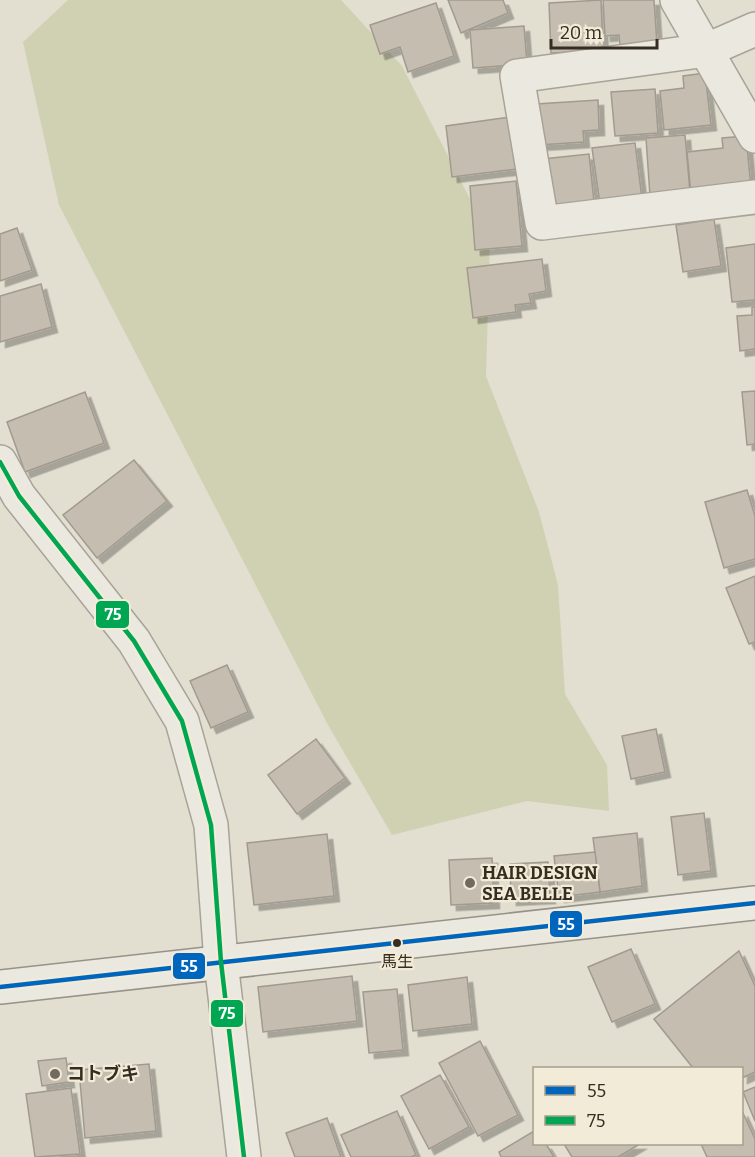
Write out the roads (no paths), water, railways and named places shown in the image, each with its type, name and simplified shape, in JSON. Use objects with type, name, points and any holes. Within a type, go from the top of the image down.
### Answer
[{"type":"street","points":[[677,0],[755,136]]},
{"type":"street","points":[[755,29],[707,50],[518,75],[542,223],[755,197]]},
{"type":"street","points":[[0,462],[19,496],[134,641],[182,721],[211,825],[221,962],[244,1157]]},
{"type":"street","points":[[0,987],[755,903]]},
{"type":"place","name":"HAIR DESIGN SEA BELLE","points":[[470,883]]},
{"type":"place","name":"馬生","points":[[397,943]]},
{"type":"place","name":"コトブキ","points":[[55,1074]]}]
